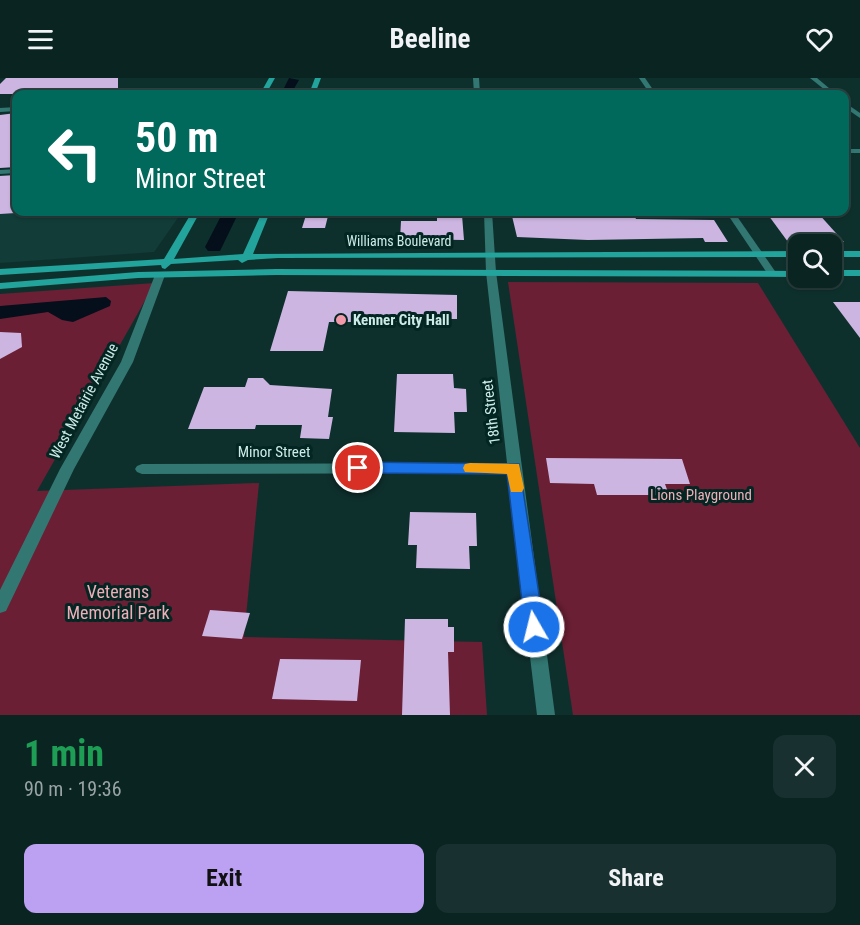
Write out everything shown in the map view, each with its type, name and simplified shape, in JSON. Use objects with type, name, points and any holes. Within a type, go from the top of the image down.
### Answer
[{"type":"main road","name":"West Metairie Avenue","points":[[160,275],[194,216]]},
{"type":"main road","points":[[211,273],[233,266],[247,256],[264,216]]},
{"type":"main road","name":"Williams Boulevard","points":[[0,272],[247,256],[788,254]]},
{"type":"main road","points":[[842,254],[860,254]]},
{"type":"main road","points":[[403,255],[402,262],[405,272]]},
{"type":"main road","name":"Williams Boulevard","points":[[0,286],[211,273],[788,274]]},
{"type":"main road","points":[[842,273],[860,273]]},
{"type":"street","points":[[813,78],[828,90]]},
{"type":"street","name":"18th Street","points":[[488,216],[492,254],[491,272],[546,715]]},
{"type":"street","points":[[733,216],[772,274]]},
{"type":"street","name":"West Metairie Avenue","points":[[0,606],[67,469],[127,362],[160,275]]},
{"type":"street","name":"Minor Street","points":[[142,469],[514,468]]},
{"type":"shaded area","points":[[12,174],[12,216],[179,216],[154,252],[0,263],[0,175]]},
{"type":"green space","name":"Lions Playground","points":[[508,282],[758,283],[860,448],[860,715],[573,715]]},
{"type":"green space","name":"Veterans Memorial Park","points":[[155,283],[37,491],[259,483],[244,637],[482,642],[487,715],[0,715],[0,294]]},
{"type":"water","points":[[106,297],[111,301],[110,306],[73,322],[62,320],[48,312],[0,319],[0,306]]},
{"type":"building","points":[[6,78],[118,78],[118,90],[12,90],[12,94],[0,94],[0,84]]},
{"type":"building","points":[[12,114],[12,167],[0,168],[0,115]]},
{"type":"building","points":[[12,175],[12,213],[0,214],[0,176]]},
{"type":"building","points":[[306,216],[328,216],[325,228],[302,228]]},
{"type":"building","points":[[462,216],[464,240],[400,239],[401,221],[437,221],[437,217]]},
{"type":"building","points":[[512,216],[634,216],[636,219],[714,220],[728,242],[705,242],[703,238],[588,240],[517,237]]},
{"type":"building","points":[[769,216],[821,216],[837,234],[788,234],[788,242]]},
{"type":"building","name":"Kenner City Hall","points":[[288,291],[457,295],[457,319],[329,322],[323,351],[270,351]]},
{"type":"building","points":[[833,302],[860,302],[860,338]]},
{"type":"building","points":[[0,332],[21,333],[22,347],[0,359]]},
{"type":"building","points":[[397,374],[453,374],[454,388],[466,389],[467,412],[454,412],[455,433],[394,432]]},
{"type":"building","points":[[248,378],[263,378],[270,385],[332,389],[328,417],[333,417],[329,439],[300,438],[302,425],[256,425],[255,429],[188,429],[204,387],[245,387]]},
{"type":"building","points":[[546,458],[682,459],[690,484],[665,484],[669,495],[597,495],[594,484],[550,483]]},
{"type":"building","points":[[410,512],[476,513],[477,546],[469,546],[470,569],[416,568],[417,545],[408,545]]},
{"type":"building","points":[[210,610],[250,613],[242,639],[202,636]]},
{"type":"building","points":[[405,619],[448,619],[448,627],[454,627],[454,652],[448,652],[450,715],[402,715]]},
{"type":"building","points":[[280,659],[361,660],[357,701],[272,699]]},
{"type":"waterway","points":[[288,90],[293,80]]},
{"type":"waterway","points":[[214,247],[229,216]]},
{"type":"slow traffic","points":[[470,468],[514,468],[516,488]]},
{"type":"place","name":"Kenner City Hall","points":[[341,320]]},
{"type":"route","points":[[358,468],[514,468],[534,627]]}]
